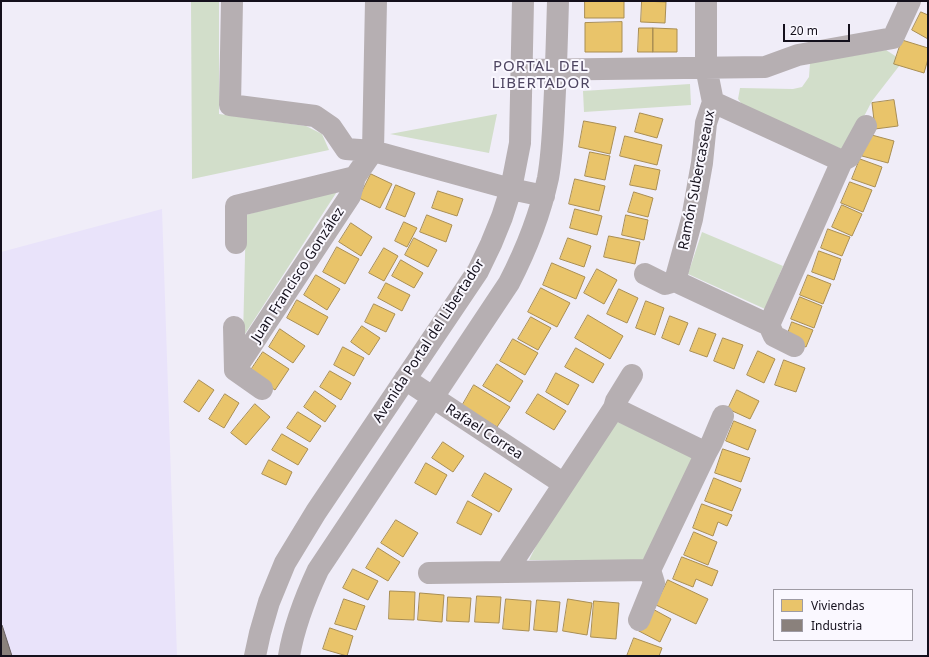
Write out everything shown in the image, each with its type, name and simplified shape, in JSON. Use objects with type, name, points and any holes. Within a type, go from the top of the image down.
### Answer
[{"type":"street","points":[[232,1],[230,105],[315,116],[331,127],[346,149],[373,151],[511,189],[544,196]]},
{"type":"street","points":[[373,151],[376,1]]},
{"type":"street","name":"Avenida Portal del Libertador","points":[[256,656],[260,633],[269,602],[284,563],[316,512],[478,270],[491,244],[511,189],[520,143],[523,1]]},
{"type":"street","points":[[289,656],[298,618],[318,570],[509,283],[531,237],[544,196],[553,145],[557,68],[558,1]]},
{"type":"street","name":"Ramón Subercaseaux","points":[[675,281],[692,219],[702,163],[706,123],[713,102],[706,67],[706,1]]},
{"type":"street","points":[[522,70],[557,68],[765,67],[798,54],[893,38],[910,1]]},
{"type":"street","name":"Ramón Subercaseaux","points":[[713,102],[842,161]]},
{"type":"street","points":[[794,346],[774,336],[770,325],[842,161],[849,157],[866,126]]},
{"type":"street","name":"Juan Francisco González","points":[[235,370],[350,196],[355,176],[373,151]]},
{"type":"street","points":[[236,243],[236,206],[355,176]]},
{"type":"street","points":[[645,274],[665,284],[675,281],[770,325]]},
{"type":"street","name":"Juan Francisco González","points":[[234,327],[235,370]]},
{"type":"street","points":[[235,370],[262,389]]},
{"type":"street","points":[[506,572],[614,408],[616,401],[632,375]]},
{"type":"street","name":"Rafael Correa","points":[[405,379],[564,484]]},
{"type":"street","points":[[614,408],[706,452]]},
{"type":"street","points":[[639,620],[654,583],[650,570],[723,416]]},
{"type":"street","points":[[430,573],[650,570]]},
{"type":"shaded area","points":[[162,209],[177,656],[1,656],[1,252]]},
{"type":"green space","points":[[191,1],[219,1],[219,114],[306,126],[322,134],[329,150],[192,179]]},
{"type":"green space","points":[[886,50],[903,61],[872,101],[846,151],[744,107],[738,99],[740,88],[793,89],[802,87],[809,77],[810,63]]},
{"type":"green space","points":[[690,84],[691,105],[584,112],[583,91]]},
{"type":"green space","points":[[497,114],[489,153],[390,134]]},
{"type":"green space","points":[[340,187],[243,337],[246,215]]},
{"type":"green space","points":[[702,232],[783,266],[765,309],[688,274]]},
{"type":"green space","points":[[616,421],[694,458],[644,561],[529,560],[556,506]]},
{"type":"building: Viviendas","points":[[585,1],[624,1],[624,18],[585,18]]},
{"type":"building: Viviendas","points":[[642,1],[666,2],[665,23],[641,22]]},
{"type":"building: Viviendas","points":[[921,12],[928,15],[928,39],[912,30]]},
{"type":"building: Viviendas","points":[[622,22],[622,52],[585,52],[585,23]]},
{"type":"building: Viviendas","points":[[639,28],[653,28],[653,52],[638,52]]},
{"type":"building: Viviendas","points":[[653,28],[677,29],[677,52],[653,52]]},
{"type":"building: Viviendas","points":[[902,40],[928,48],[928,59],[924,73],[894,64]]},
{"type":"building: Viviendas","points":[[894,100],[898,126],[875,129],[872,103]]},
{"type":"building: Viviendas","points":[[640,113],[663,119],[657,138],[635,132]]},
{"type":"building: Viviendas","points":[[584,121],[616,127],[610,154],[579,147]]},
{"type":"building: Viviendas","points":[[868,134],[894,141],[888,163],[862,156]]},
{"type":"building: Viviendas","points":[[625,136],[662,145],[657,165],[620,156]]},
{"type":"building: Viviendas","points":[[590,152],[610,156],[605,180],[585,176]]},
{"type":"building: Viviendas","points":[[860,159],[882,167],[875,187],[852,179]]},
{"type":"building: Viviendas","points":[[635,165],[660,170],[656,190],[630,185]]},
{"type":"building: Viviendas","points":[[371,174],[392,184],[380,208],[359,198]]},
{"type":"building: Viviendas","points":[[575,179],[605,186],[599,211],[569,204]]},
{"type":"building: Viviendas","points":[[850,182],[872,190],[863,212],[841,203]]},
{"type":"building: Viviendas","points":[[396,185],[415,193],[405,217],[386,209]]},
{"type":"building: Viviendas","points":[[438,191],[463,199],[457,216],[432,208]]},
{"type":"building: Viviendas","points":[[634,192],[653,198],[648,217],[628,212]]},
{"type":"building: Viviendas","points":[[842,205],[862,214],[852,236],[832,227]]},
{"type":"building: Viviendas","points":[[575,209],[602,216],[597,235],[570,228]]},
{"type":"building: Viviendas","points":[[427,215],[452,225],[446,242],[420,232]]},
{"type":"building: Viviendas","points":[[626,215],[648,220],[644,240],[622,235]]},
{"type":"building: Viviendas","points":[[404,222],[417,228],[407,247],[395,241]]},
{"type":"building: Viviendas","points":[[351,223],[372,237],[361,256],[339,242]]},
{"type":"building: Viviendas","points":[[828,229],[850,237],[842,256],[821,248]]},
{"type":"building: Viviendas","points":[[609,236],[640,242],[635,264],[604,257]]},
{"type":"building: Viviendas","points":[[414,238],[437,250],[428,267],[405,255]]},
{"type":"building: Viviendas","points":[[568,238],[591,246],[584,267],[560,259]]},
{"type":"building: Viviendas","points":[[337,247],[359,259],[345,284],[323,272]]},
{"type":"building: Viviendas","points":[[384,248],[398,256],[384,281],[369,273]]},
{"type":"building: Viviendas","points":[[819,251],[841,259],[834,280],[812,272]]},
{"type":"building: Viviendas","points":[[401,260],[423,273],[414,288],[392,276]]},
{"type":"building: Viviendas","points":[[552,263],[585,277],[576,299],[543,285]]},
{"type":"building: Viviendas","points":[[597,269],[617,280],[604,304],[584,293]]},
{"type":"building: Viviendas","points":[[316,275],[340,289],[327,310],[304,295]]},
{"type":"building: Viviendas","points":[[808,275],[831,284],[823,304],[800,295]]},
{"type":"building: Viviendas","points":[[386,283],[410,295],[402,311],[378,298]]},
{"type":"building: Viviendas","points":[[541,288],[570,303],[557,327],[528,312]]},
{"type":"building: Viviendas","points":[[619,289],[638,298],[627,323],[607,314]]},
{"type":"building: Viviendas","points":[[800,297],[822,306],[814,328],[791,319]]},
{"type":"building: Viviendas","points":[[297,300],[328,317],[318,335],[287,318]]},
{"type":"building: Viviendas","points":[[646,301],[664,308],[655,335],[636,328]]},
{"type":"building: Viviendas","points":[[374,304],[395,314],[386,332],[365,322]]},
{"type":"building: Viviendas","points":[[588,315],[623,336],[610,359],[575,338]]},
{"type":"building: Viviendas","points":[[670,316],[688,323],[679,345],[662,338]]},
{"type":"building: Viviendas","points":[[531,317],[551,328],[538,350],[518,339]]},
{"type":"building: Viviendas","points":[[792,322],[813,330],[806,347],[786,339]]},
{"type":"building: Viviendas","points":[[362,326],[380,338],[369,355],[351,342]]},
{"type":"building: Viviendas","points":[[699,328],[716,334],[707,357],[690,351]]},
{"type":"building: Viviendas","points":[[280,329],[305,346],[293,363],[269,347]]},
{"type":"building: Viviendas","points":[[723,338],[743,345],[734,369],[714,361]]},
{"type":"building: Viviendas","points":[[513,339],[538,353],[525,375],[500,361]]},
{"type":"building: Viviendas","points":[[343,347],[364,358],[354,376],[334,365]]},
{"type":"building: Viviendas","points":[[576,348],[604,364],[593,383],[565,367]]},
{"type":"building: Viviendas","points":[[758,351],[775,359],[764,383],[747,375]]},
{"type":"building: Viviendas","points":[[263,352],[289,369],[275,390],[249,373]]},
{"type":"building: Viviendas","points":[[784,360],[805,368],[796,392],[775,385]]},
{"type":"building: Viviendas","points":[[497,364],[523,381],[510,402],[483,386]]},
{"type":"building: Viviendas","points":[[330,371],[351,383],[341,400],[320,387]]},
{"type":"building: Viviendas","points":[[556,373],[579,385],[568,405],[546,392]]},
{"type":"building: Viviendas","points":[[199,380],[214,390],[199,412],[184,402]]},
{"type":"building: Viviendas","points":[[474,385],[510,407],[497,427],[462,406]]},
{"type":"building: Viviendas","points":[[737,390],[759,401],[750,419],[728,409]]},
{"type":"building: Viviendas","points":[[315,391],[336,406],[325,422],[304,407]]},
{"type":"building: Viviendas","points":[[225,394],[239,403],[224,428],[209,419]]},
{"type":"building: Viviendas","points":[[538,394],[566,411],[554,430],[526,413]]},
{"type":"building: Viviendas","points":[[255,404],[270,417],[246,445],[231,433]]},
{"type":"building: Viviendas","points":[[298,412],[321,426],[310,442],[287,428]]},
{"type":"building: Viviendas","points":[[734,421],[756,430],[748,450],[726,441]]},
{"type":"building: Viviendas","points":[[282,434],[308,449],[298,465],[272,450]]},
{"type":"building: Viviendas","points":[[443,442],[464,456],[453,472],[432,458]]},
{"type":"building: Viviendas","points":[[723,449],[750,458],[741,482],[715,473]]},
{"type":"building: Viviendas","points":[[269,460],[292,472],[286,485],[262,474]]},
{"type":"building: Viviendas","points":[[426,463],[447,475],[436,495],[415,483]]},
{"type":"building: Viviendas","points":[[485,473],[512,489],[499,512],[472,496]]},
{"type":"building: Viviendas","points":[[714,478],[741,489],[732,511],[705,501]]},
{"type":"building: Viviendas","points":[[468,501],[492,514],[481,535],[457,523]]},
{"type":"building: Viviendas","points":[[702,504],[732,515],[727,526],[718,522],[713,536],[693,528]]},
{"type":"building: Viviendas","points":[[396,520],[418,533],[403,557],[381,543]]},
{"type":"building: Viviendas","points":[[694,532],[717,542],[708,565],[684,555]]},
{"type":"building: Viviendas","points":[[378,548],[400,562],[388,581],[366,568]]},
{"type":"building: Viviendas","points":[[682,557],[718,571],[712,586],[696,579],[693,587],[673,579]]},
{"type":"building: Viviendas","points":[[353,569],[378,581],[368,600],[343,588]]},
{"type":"building: Viviendas","points":[[668,580],[708,599],[696,624],[656,605]]},
{"type":"building: Viviendas","points":[[390,591],[415,592],[414,620],[389,619]]},
{"type":"building: Viviendas","points":[[420,593],[444,595],[442,622],[418,620]]},
{"type":"building: Viviendas","points":[[477,596],[501,597],[499,623],[475,622]]},
{"type":"building: Viviendas","points":[[448,597],[471,598],[469,622],[447,621]]},
{"type":"building: Viviendas","points":[[344,599],[365,606],[356,630],[335,624]]},
{"type":"building: Viviendas","points":[[506,599],[531,601],[529,631],[503,629]]},
{"type":"building: Viviendas","points":[[568,599],[592,603],[587,635],[563,631]]},
{"type":"building: Viviendas","points":[[537,600],[560,602],[557,632],[534,630]]},
{"type":"building: Viviendas","points":[[594,601],[619,603],[616,639],[591,637]]},
{"type":"building: Viviendas","points":[[649,607],[671,619],[660,642],[637,630]]},
{"type":"building: Viviendas","points":[[330,628],[353,636],[347,656],[323,649]]},
{"type":"building: Viviendas","points":[[634,638],[662,648],[659,656],[627,656]]},
{"type":"building: Industria","points":[[2,625],[12,656],[1,656]]},
{"type":"district","name":"PORTAL DEL LIBERTADOR","points":[[541,76]]}]
